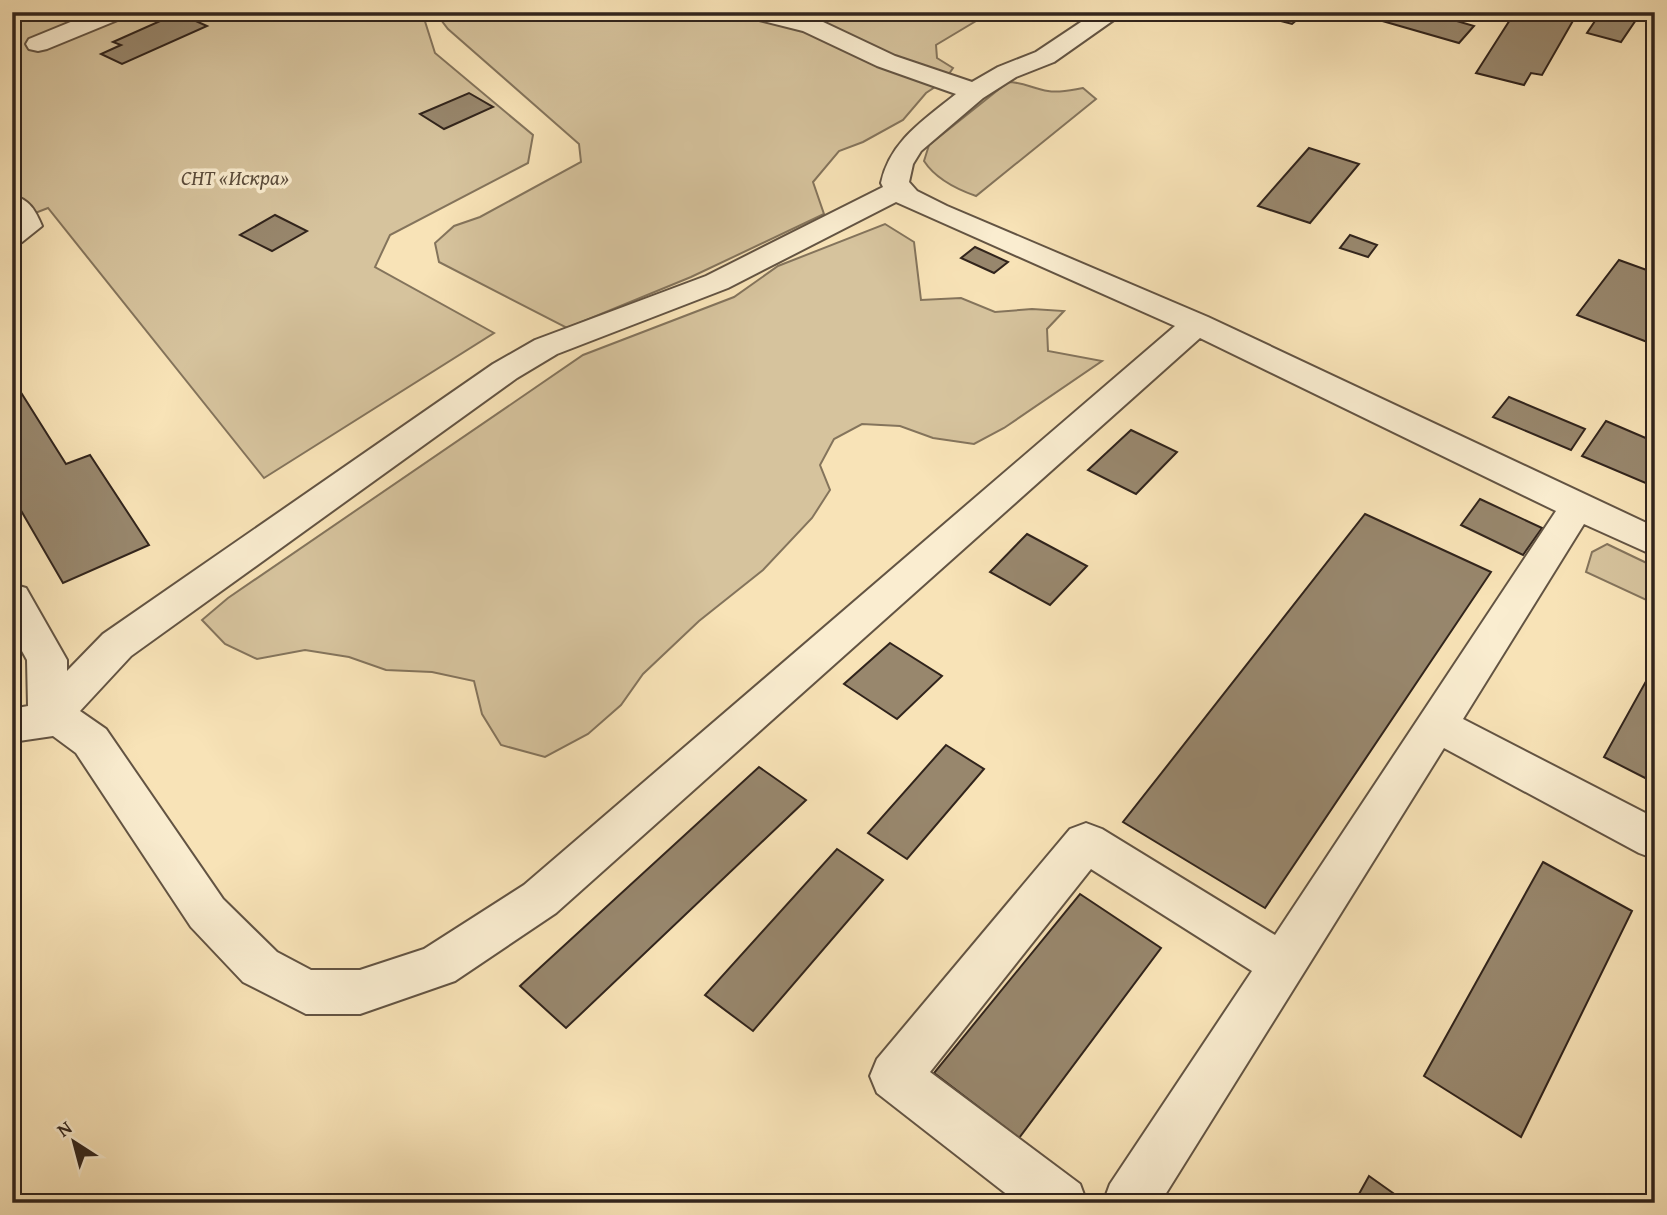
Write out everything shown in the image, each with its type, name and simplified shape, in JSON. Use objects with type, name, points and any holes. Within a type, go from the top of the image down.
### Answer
[{"type":"street","points":[[38,44],[117,12]]},
{"type":"street","points":[[755,12],[812,26],[886,61],[974,92]]},
{"type":"street","points":[[1113,12],[1045,57],[1007,72],[974,92],[910,146],[899,164],[895,183],[899,190],[937,212],[1197,324],[1655,543]]},
{"type":"street","points":[[31,721],[117,645],[505,371],[546,347],[716,282],[899,190]]},
{"type":"street","points":[[12,204],[21,211],[27,226],[12,236]]},
{"type":"street","points":[[31,721],[68,722],[91,741],[207,913],[260,967],[306,992],[360,992],[438,966],[540,899],[1197,324]]},
{"type":"street","points":[[1129,1203],[1577,507]]},
{"type":"street","points":[[12,597],[47,660],[31,721]]},
{"type":"street","points":[[1437,725],[1655,840]]},
{"type":"street","points":[[1061,1203],[895,1076],[1086,842],[1283,965]]},
{"type":"green space","name":"СНТ «Искра»","points":[[12,12],[422,12],[435,53],[533,135],[528,163],[390,235],[375,267],[494,333],[264,478],[48,208],[12,222]]},
{"type":"green space","points":[[435,12],[991,12],[936,45],[937,58],[953,68],[944,81],[926,93],[903,120],[863,142],[839,151],[813,182],[824,214],[691,277],[567,328],[439,262],[435,243],[454,226],[480,217],[581,162],[579,144],[448,29]]},
{"type":"green space","points":[[1008,82],[1052,92],[1083,88],[1096,99],[976,196],[947,182],[934,173],[924,161],[929,145]]},
{"type":"green space","points":[[885,224],[914,242],[921,300],[961,298],[995,312],[1032,309],[1064,311],[1047,329],[1048,351],[1102,361],[1004,428],[974,444],[933,438],[900,426],[862,424],[834,439],[820,465],[830,490],[812,518],[763,570],[699,621],[643,674],[621,705],[588,734],[545,757],[501,745],[482,714],[474,681],[432,672],[386,670],[349,657],[305,650],[257,659],[225,644],[202,620],[228,598],[583,355],[734,297],[778,266]]},
{"type":"green space","points":[[1607,544],[1655,567],[1655,604],[1586,572],[1592,552]]},
{"type":"building","points":[[30,12],[64,12],[44,20]]},
{"type":"building","points":[[1261,12],[1274,12],[1298,19],[1292,24],[1258,15]]},
{"type":"building","points":[[1426,12],[1474,26],[1459,43],[1358,14]]},
{"type":"building","points":[[1515,12],[1578,12],[1542,75],[1531,73],[1524,85],[1476,73]]},
{"type":"building","points":[[1601,12],[1640,14],[1621,42],[1587,33]]},
{"type":"building","points":[[178,13],[207,26],[122,64],[101,54],[121,45],[113,42]]},
{"type":"building","points":[[469,93],[493,107],[444,129],[420,114]]},
{"type":"building","points":[[1309,148],[1359,164],[1310,223],[1258,206]]},
{"type":"building","points":[[275,215],[307,231],[272,251],[240,235]]},
{"type":"building","points":[[1350,235],[1377,245],[1368,257],[1340,248]]},
{"type":"building","points":[[975,247],[1008,262],[994,273],[961,258]]},
{"type":"building","points":[[1619,260],[1655,273],[1655,345],[1577,315]]},
{"type":"building","points":[[15,383],[66,464],[90,455],[149,545],[63,583],[12,495],[12,384]]},
{"type":"building","points":[[1509,397],[1585,429],[1571,450],[1493,417]]},
{"type":"building","points":[[1606,421],[1655,442],[1655,487],[1582,456]]},
{"type":"building","points":[[1131,430],[1177,452],[1136,494],[1088,470]]},
{"type":"building","points":[[1480,499],[1542,528],[1523,555],[1461,525]]},
{"type":"building","points":[[1365,514],[1491,572],[1265,908],[1123,822]]},
{"type":"building","points":[[1027,534],[1087,566],[1050,605],[990,572]]},
{"type":"building","points":[[890,643],[942,676],[897,719],[844,684]]},
{"type":"building","points":[[1655,665],[1655,783],[1604,757]]},
{"type":"building","points":[[946,745],[984,769],[907,859],[868,833]]},
{"type":"building","points":[[759,767],[806,800],[566,1028],[520,986]]},
{"type":"building","points":[[837,849],[883,880],[753,1031],[705,995]]},
{"type":"building","points":[[1543,862],[1632,911],[1521,1137],[1424,1076]]},
{"type":"building","points":[[1080,894],[1161,948],[1019,1138],[934,1073]]},
{"type":"building","points":[[1369,1176],[1407,1203],[1354,1203]]}]
